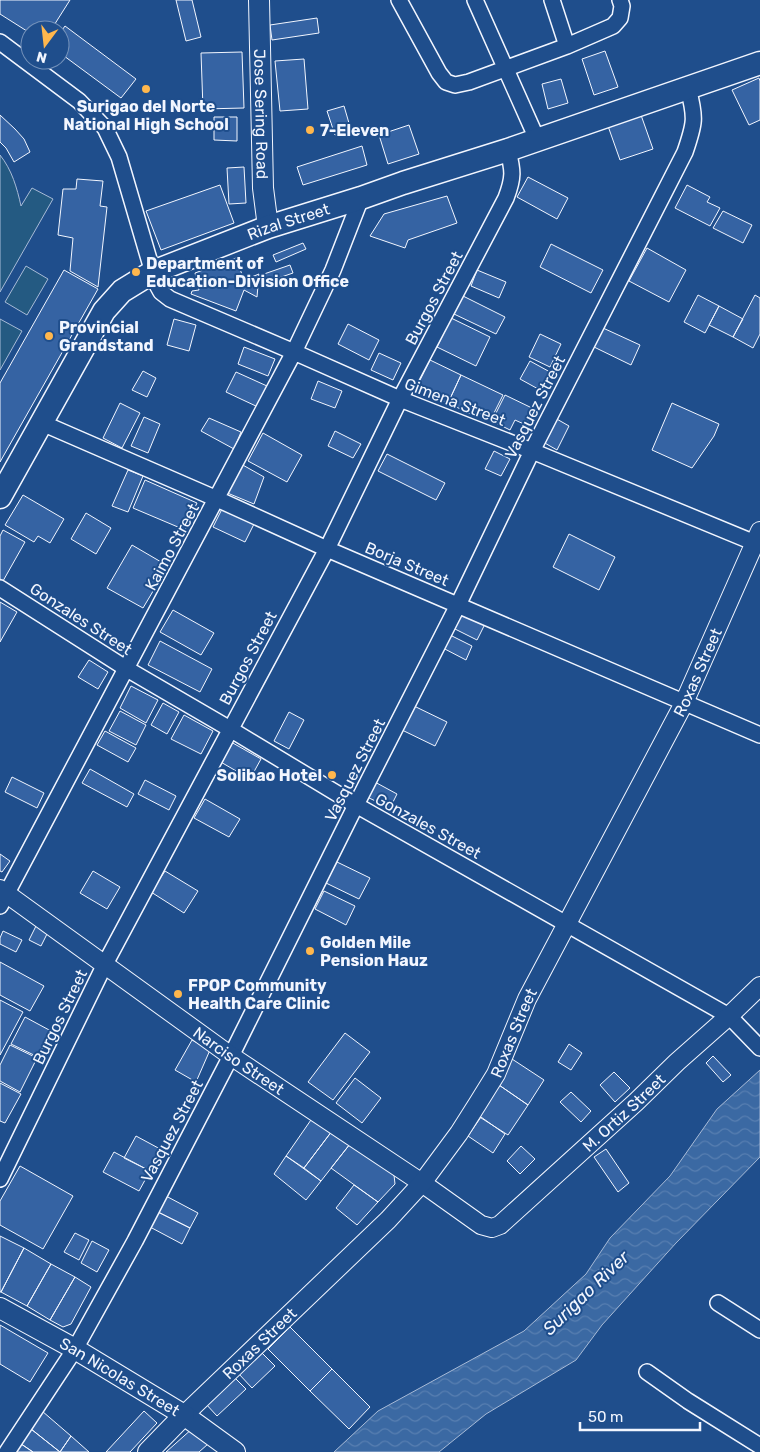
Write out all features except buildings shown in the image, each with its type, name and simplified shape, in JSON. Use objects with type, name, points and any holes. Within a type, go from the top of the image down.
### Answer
[{"type":"main road","name":"Jose Sering Road","points":[[259,0],[263,188],[268,227]]},
{"type":"main road","name":"Rizal Street","points":[[0,497],[104,311],[122,292],[153,272],[268,227],[508,150],[760,63]]},
{"type":"main road","name":"San Nicolas Street","points":[[0,1308],[75,1349],[184,1416],[235,1452]]},
{"type":"main road","name":"Roxas Street","points":[[148,1452],[184,1416]]},
{"type":"street","points":[[399,0],[439,73],[446,82],[455,84],[469,82],[506,70],[613,26],[620,18],[622,6],[620,0]]},
{"type":"street","points":[[475,0],[536,139]]},
{"type":"street","points":[[552,0],[567,46]]},
{"type":"street","name":"Gimena Street","points":[[0,42],[79,101],[105,128],[119,157],[156,282],[162,292],[170,299],[400,400],[758,540]]},
{"type":"street","name":"Vasquez Street","points":[[7,1452],[75,1349],[135,1241],[232,1056],[356,805],[458,605],[532,451],[685,152],[693,130],[694,120],[694,107],[688,88]]},
{"type":"street","name":"Burgos Street","points":[[0,1179],[105,964],[327,549],[400,400],[506,198],[512,184],[513,172],[508,150]]},
{"type":"street","name":"Kaimo Street","points":[[2,896],[126,669],[294,352],[333,270],[361,198]]},
{"type":"street","name":"Borja Street","points":[[42,422],[327,549],[760,735]]},
{"type":"street","name":"Roxas Street","points":[[184,1416],[388,1220],[422,1183],[459,1133],[496,1074],[527,999],[684,703],[758,540]]},
{"type":"street","name":"Gonzales Street","points":[[0,588],[126,669],[356,805],[729,1016],[760,1048]]},
{"type":"street","name":"Narciso Street","points":[[2,896],[105,964],[232,1056],[422,1183],[481,1226]]},
{"type":"street","name":"M. Ortiz Street","points":[[481,1226],[492,1228],[500,1225],[760,986]]},
{"type":"street","points":[[718,1303],[760,1330]]},
{"type":"street","points":[[647,1372],[688,1401],[760,1446]]},
{"type":"shaded area","points":[[0,155],[13,179],[21,206],[32,188],[53,199],[0,292]]},
{"type":"shaded area","points":[[26,266],[48,279],[27,315],[5,302]]},
{"type":"shaded area","points":[[0,319],[22,331],[0,370]]},
{"type":"water","name":"Surigao River","points":[[760,1070],[760,1157],[676,1243],[602,1325],[576,1360],[486,1414],[439,1452],[334,1452],[378,1411],[524,1331],[586,1274],[610,1238],[670,1176],[717,1109]]},
{"type":"place","name":"Surigao del Norte National High School","points":[[146,89]]},
{"type":"place","name":"7-Eleven","points":[[310,130]]},
{"type":"place","name":"Department of Education-Division Office","points":[[136,272]]},
{"type":"place","name":"Provincial Grandstand","points":[[49,336]]},
{"type":"place","name":"Solibao Hotel","points":[[332,775]]},
{"type":"place","name":"Golden Mile Pension Hauz","points":[[310,951]]},
{"type":"place","name":"FPOP Community Health Care Clinic","points":[[178,994]]}]
